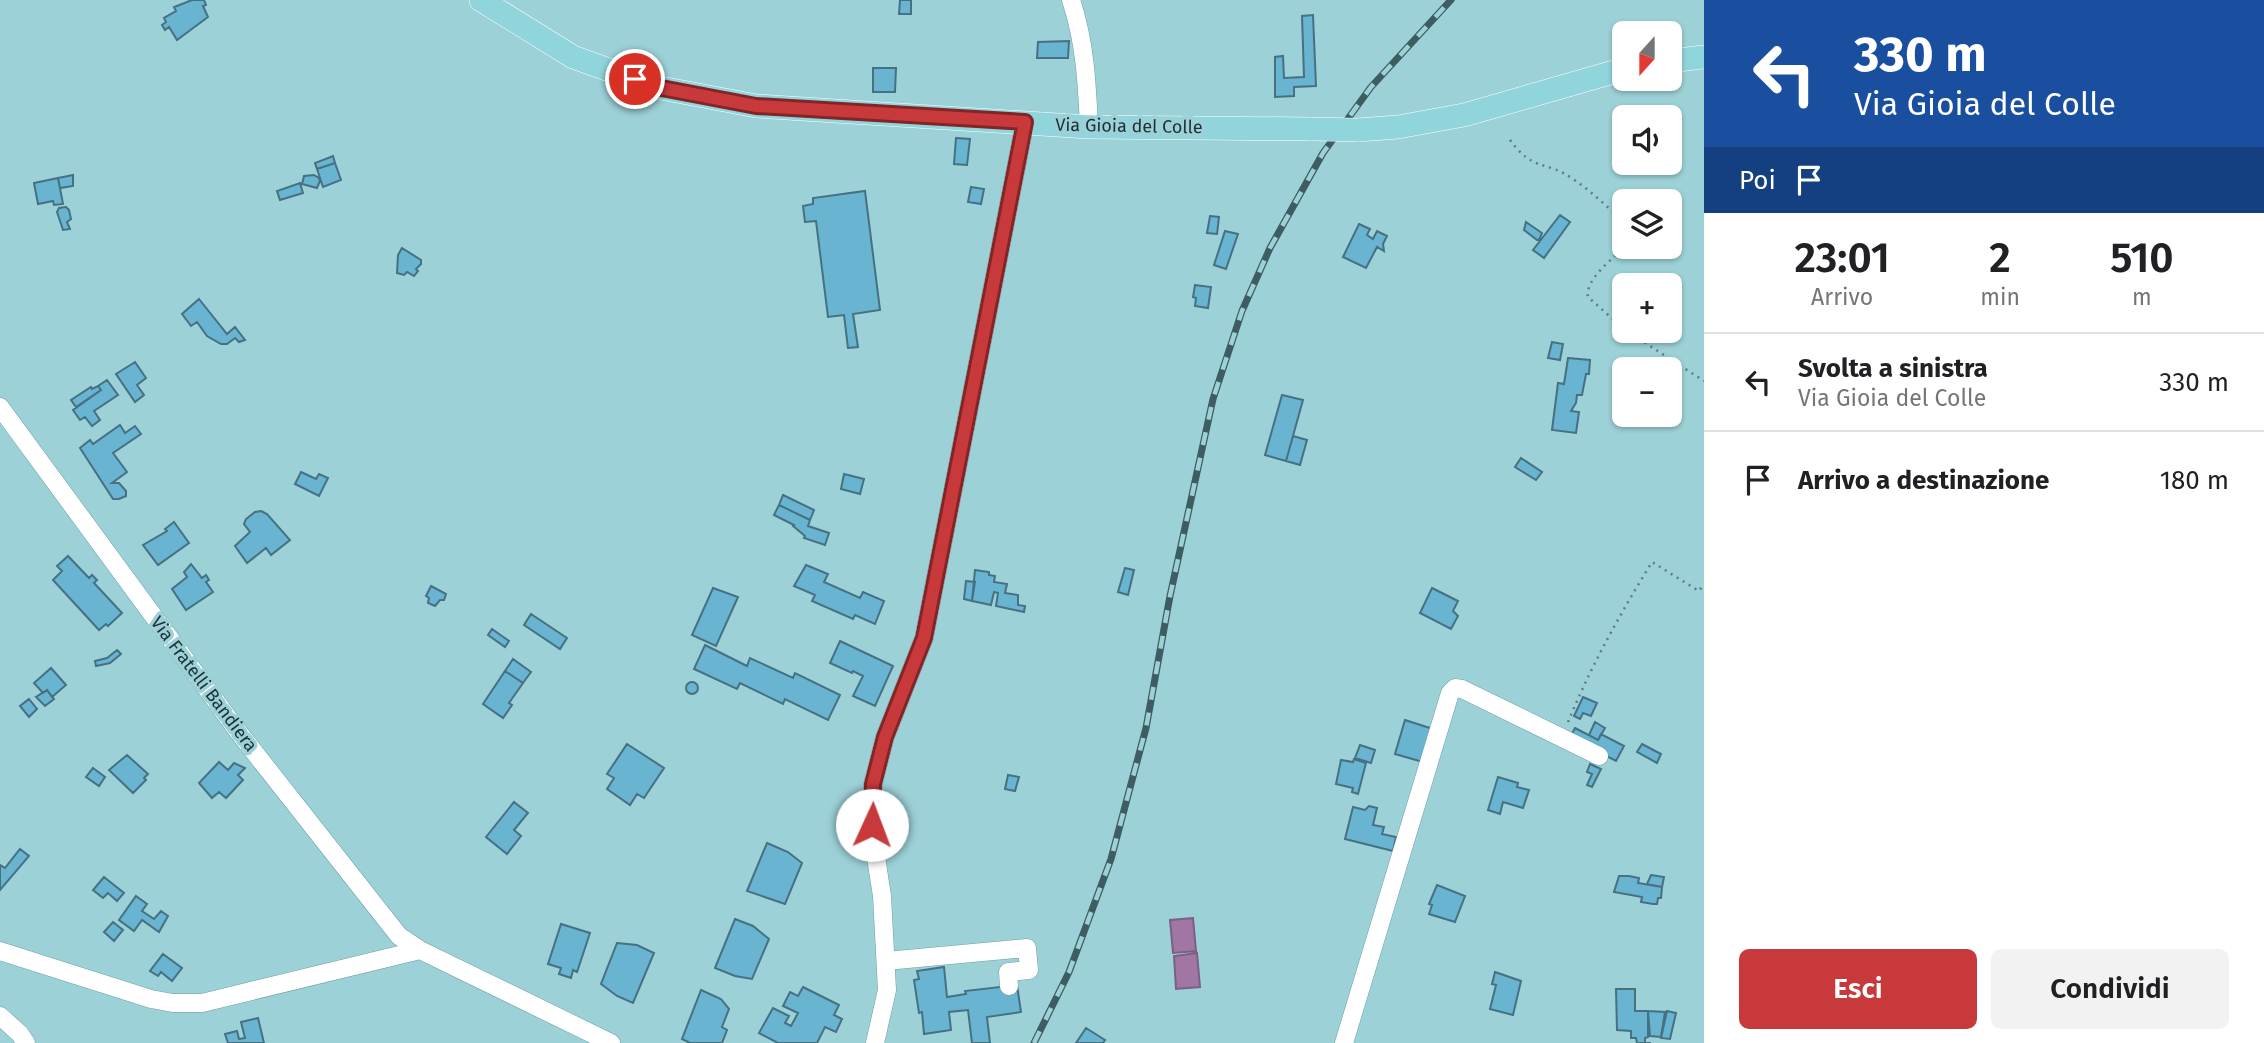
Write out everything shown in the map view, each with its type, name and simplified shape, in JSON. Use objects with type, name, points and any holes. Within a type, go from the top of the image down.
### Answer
[{"type":"main road","name":"Via Gioia del Colle","points":[[481,0],[573,57],[656,87],[756,106],[1089,127],[1358,130],[1398,127],[1464,115],[1612,72]]},
{"type":"main road","points":[[1682,60],[1704,57]]},
{"type":"street","points":[[1071,0],[1080,26],[1086,68],[1089,127]]},
{"type":"street","points":[[880,1039],[887,990],[882,896],[872,825],[873,784],[885,737],[924,638],[1025,122]]},
{"type":"street","name":"Via Fratelli Bandiera","points":[[0,407],[240,734],[399,936],[420,950],[611,1043]]},
{"type":"street","points":[[1344,1043],[1450,692],[1455,688],[1462,689],[1599,756]]},
{"type":"street","points":[[886,961],[1027,948],[1029,970],[1008,972],[1009,986]]},
{"type":"street","points":[[0,951],[151,999],[173,1003],[202,1003],[420,950]]},
{"type":"street","points":[[0,1016],[26,1043]]},
{"type":"path","points":[[1510,140],[1523,157],[1573,178],[1612,210]]},
{"type":"path","points":[[1612,318],[1588,297],[1587,290],[1613,259]]},
{"type":"path","points":[[1646,343],[1704,381]]},
{"type":"path","points":[[1561,738],[1581,689],[1617,618],[1652,562],[1699,591],[1704,584]]},
{"type":"shaded area","points":[[1193,918],[1196,951],[1173,953],[1170,920]]},
{"type":"shaded area","points":[[1197,953],[1200,987],[1176,989],[1174,956]]},
{"type":"building","points":[[192,0],[204,0],[206,5],[203,6],[208,17],[177,40],[169,27],[165,30],[162,25],[166,22],[164,18],[176,11],[174,7]]},
{"type":"building","points":[[900,0],[911,0],[911,14],[899,14]]},
{"type":"building","points":[[1313,15],[1316,86],[1294,87],[1294,96],[1275,97],[1275,57],[1283,56],[1284,78],[1304,77],[1302,16]]},
{"type":"building","points":[[1069,41],[1068,58],[1037,58],[1038,42]]},
{"type":"building","points":[[873,68],[896,68],[895,92],[873,92]]},
{"type":"building","points":[[956,138],[970,139],[967,165],[954,164]]},
{"type":"building","points":[[333,156],[335,163],[317,169],[315,163]]},
{"type":"building","points":[[335,163],[341,180],[323,187],[317,169]]},
{"type":"building","points":[[73,175],[73,186],[60,188],[58,178]]},
{"type":"building","points":[[314,175],[320,181],[317,188],[302,184],[304,176]]},
{"type":"building","points":[[58,178],[63,204],[54,205],[53,201],[38,204],[34,183]]},
{"type":"building","points":[[300,183],[303,193],[280,200],[277,191]]},
{"type":"building","points":[[971,187],[984,189],[981,204],[968,202]]},
{"type":"building","points":[[865,191],[880,310],[853,314],[858,347],[848,348],[844,315],[828,317],[816,221],[805,222],[803,206],[813,204],[813,198]]},
{"type":"building","points":[[66,207],[71,219],[67,222],[70,229],[63,230],[57,212],[59,208]]},
{"type":"building","points":[[1560,215],[1570,222],[1544,258],[1533,250]]},
{"type":"building","points":[[1210,216],[1219,217],[1217,234],[1207,233]]},
{"type":"building","points":[[1526,222],[1542,233],[1539,240],[1524,230]]},
{"type":"building","points":[[1359,224],[1370,229],[1367,235],[1373,239],[1377,231],[1387,236],[1383,244],[1384,251],[1377,247],[1366,268],[1343,257]]},
{"type":"building","points":[[1225,231],[1238,234],[1226,269],[1214,265]]},
{"type":"building","points":[[402,248],[421,260],[414,276],[407,272],[404,275],[397,273],[398,255]]},
{"type":"building","points":[[1195,285],[1211,287],[1208,308],[1195,306]]},
{"type":"building","points":[[199,299],[227,334],[235,327],[245,340],[239,342],[235,338],[227,344],[221,344],[207,336],[197,322],[191,326],[182,314]]},
{"type":"building","points":[[1552,342],[1563,344],[1560,360],[1548,358]]},
{"type":"building","points":[[1568,358],[1590,360],[1589,374],[1586,374],[1582,395],[1577,395],[1571,411],[1579,412],[1576,433],[1552,430],[1558,383],[1564,384]]},
{"type":"building","points":[[135,362],[146,378],[137,385],[144,395],[135,402],[116,374]]},
{"type":"building","points":[[107,380],[118,395],[94,411],[100,420],[92,426],[85,417],[80,420],[73,410],[101,390],[98,386]]},
{"type":"building","points":[[98,386],[101,390],[76,407],[71,400],[91,387],[92,389]]},
{"type":"building","points":[[1282,395],[1303,400],[1286,461],[1265,455]]},
{"type":"building","points":[[120,425],[125,433],[135,426],[141,434],[113,453],[127,472],[112,483],[119,483],[126,491],[126,496],[113,499],[80,448],[90,440],[93,444]]},
{"type":"building","points":[[1293,436],[1307,440],[1300,465],[1286,461]]},
{"type":"building","points":[[1521,458],[1542,472],[1536,480],[1515,467]]},
{"type":"building","points":[[301,472],[316,479],[319,474],[328,478],[319,496],[295,484]]},
{"type":"building","points":[[844,474],[864,479],[860,494],[841,489]]},
{"type":"building","points":[[783,495],[814,510],[810,520],[779,505]]},
{"type":"building","points":[[779,505],[810,520],[808,526],[829,533],[825,545],[804,538],[794,525],[774,515]]},
{"type":"building","points":[[261,511],[267,514],[290,540],[271,555],[266,548],[247,563],[235,546],[250,532],[244,524],[246,519]]},
{"type":"building","points":[[174,522],[189,543],[158,565],[143,545],[167,531],[165,529]]},
{"type":"building","points":[[68,556],[89,578],[92,575],[97,580],[94,583],[122,613],[108,626],[106,624],[99,630],[53,580],[62,571],[57,566]]},
{"type":"building","points":[[191,564],[202,578],[206,575],[209,580],[206,582],[213,592],[186,610],[172,589],[187,577],[184,572]]},
{"type":"building","points":[[806,565],[828,574],[824,582],[860,598],[863,592],[884,601],[875,624],[855,615],[853,619],[812,601],[815,595],[794,586]]},
{"type":"building","points":[[1125,568],[1134,570],[1128,595],[1118,592]]},
{"type":"building","points":[[975,570],[989,572],[989,575],[995,576],[994,582],[1007,584],[1005,593],[1018,595],[1018,605],[1025,606],[1024,612],[996,606],[998,593],[994,592],[991,605],[972,601]]},
{"type":"building","points":[[966,581],[975,582],[972,601],[964,599]]},
{"type":"building","points":[[431,586],[446,594],[444,600],[440,600],[435,606],[428,603],[429,598],[426,596]]},
{"type":"building","points":[[713,588],[738,597],[716,646],[692,635]]},
{"type":"building","points":[[1432,588],[1458,601],[1453,611],[1458,616],[1451,629],[1420,613]]},
{"type":"building","points":[[531,614],[567,638],[560,649],[524,625]]},
{"type":"building","points":[[492,629],[509,641],[505,647],[488,635]]},
{"type":"building","points":[[840,641],[893,666],[875,706],[853,696],[863,676],[830,663]]},
{"type":"building","points":[[705,645],[747,666],[750,658],[793,678],[795,673],[840,695],[828,720],[785,699],[783,704],[740,683],[737,689],[694,669]]},
{"type":"building","points":[[117,650],[121,654],[110,663],[96,666],[95,661],[107,658]]},
{"type":"building","points":[[513,659],[531,672],[523,683],[505,671]]},
{"type":"building","points":[[51,668],[66,685],[52,697],[47,690],[43,693],[34,683]]},
{"type":"building","points":[[505,671],[523,683],[509,703],[512,705],[503,718],[483,704]]},
{"type":"building","points":[[687,683],[697,683],[697,693],[687,693]]},
{"type":"building","points":[[47,690],[54,699],[45,706],[36,697]]},
{"type":"building","points":[[1583,697],[1597,703],[1591,716],[1583,713],[1580,719],[1574,716]]},
{"type":"building","points":[[29,699],[37,709],[29,717],[20,706]]},
{"type":"building","points":[[1405,720],[1433,729],[1423,762],[1395,754]]},
{"type":"building","points":[[1595,722],[1605,728],[1598,740],[1589,735]]},
{"type":"building","points":[[1575,728],[1598,740],[1601,734],[1624,746],[1616,761],[1570,737]]},
{"type":"building","points":[[627,744],[664,768],[644,798],[637,794],[630,805],[607,789],[614,778],[607,774]]},
{"type":"building","points":[[1642,744],[1661,754],[1657,763],[1637,752]]},
{"type":"building","points":[[1360,745],[1375,750],[1371,763],[1355,758]]},
{"type":"building","points":[[127,755],[148,774],[144,778],[146,780],[133,793],[109,770]]},
{"type":"building","points":[[1354,759],[1366,763],[1358,794],[1352,792],[1353,788],[1336,784],[1341,760],[1353,762]]},
{"type":"building","points":[[219,762],[228,770],[234,763],[245,768],[238,775],[243,780],[226,798],[219,792],[212,798],[199,783]]},
{"type":"building","points":[[1590,764],[1601,769],[1592,787],[1587,785],[1592,774],[1587,772]]},
{"type":"building","points":[[93,768],[105,777],[99,786],[86,777]]},
{"type":"building","points":[[1008,775],[1019,777],[1015,791],[1005,789]]},
{"type":"building","points":[[1498,777],[1518,783],[1517,787],[1529,790],[1523,808],[1503,802],[1500,814],[1488,810]]},
{"type":"building","points":[[514,802],[528,813],[514,830],[521,836],[507,854],[486,837]]},
{"type":"building","points":[[1369,806],[1377,808],[1373,825],[1384,827],[1382,834],[1396,837],[1393,851],[1345,839],[1353,807],[1365,810]]},
{"type":"building","points":[[767,843],[788,852],[802,863],[785,904],[747,891]]},
{"type":"building","points":[[20,849],[29,856],[0,890],[0,865],[5,868]]},
{"type":"building","points":[[1651,875],[1664,877],[1662,887],[1647,884]]},
{"type":"building","points":[[1619,876],[1639,878],[1638,883],[1662,887],[1661,898],[1658,898],[1657,904],[1653,904],[1641,902],[1642,897],[1614,892]]},
{"type":"building","points":[[104,877],[124,893],[117,901],[108,893],[103,898],[93,890]]},
{"type":"building","points":[[1437,885],[1465,896],[1455,922],[1429,914],[1432,905],[1429,904]]},
{"type":"building","points":[[136,896],[147,904],[142,911],[154,919],[161,911],[168,916],[159,932],[142,920],[134,931],[119,920]]},
{"type":"building","points":[[735,919],[753,926],[769,939],[752,979],[715,968]]},
{"type":"building","points":[[113,922],[123,930],[114,941],[104,932]]},
{"type":"building","points":[[561,924],[590,933],[577,972],[573,970],[571,978],[559,974],[561,968],[548,964]]},
{"type":"building","points":[[617,943],[637,945],[654,953],[633,1003],[617,996],[601,984]]},
{"type":"building","points":[[163,954],[182,968],[172,981],[161,972],[158,976],[150,971]]},
{"type":"building","points":[[944,967],[947,997],[966,994],[965,991],[1017,985],[1021,1012],[987,1017],[990,1043],[972,1043],[968,1010],[949,1012],[951,1030],[924,1034],[914,980],[919,979],[917,971]]},
{"type":"building","points":[[1495,972],[1521,981],[1513,1015],[1490,1009],[1496,985],[1492,984]]},
{"type":"building","points":[[803,987],[839,1005],[834,1015],[842,1019],[836,1032],[825,1027],[817,1043],[778,1043],[759,1033],[773,1008],[789,1016],[785,1023],[791,1026],[798,1013],[783,1006],[790,992],[798,996]]},
{"type":"building","points":[[1616,989],[1635,989],[1635,1011],[1648,1011],[1648,1037],[1645,1038],[1645,1043],[1637,1043],[1636,1038],[1631,1038],[1631,1031],[1617,1030]]},
{"type":"building","points":[[701,990],[721,999],[729,1009],[722,1027],[727,1030],[722,1043],[690,1043],[682,1039]]},
{"type":"building","points":[[1648,1011],[1665,1012],[1661,1037],[1650,1036]]},
{"type":"building","points":[[1667,1011],[1676,1013],[1670,1039],[1661,1038]]},
{"type":"building","points":[[258,1018],[264,1043],[228,1043],[225,1034],[237,1031],[239,1039],[245,1038],[241,1022]]},
{"type":"building","points":[[1086,1028],[1105,1040],[1103,1043],[1076,1043]]},
{"type":"railway","points":[[1034,1043],[1069,972],[1111,859],[1146,728],[1170,596],[1213,399],[1242,311],[1270,248],[1323,153],[1371,87],[1451,0]]},
{"type":"route","points":[[635,79],[656,87],[756,106],[1025,122],[924,638],[885,737],[873,784],[872,825]]}]
